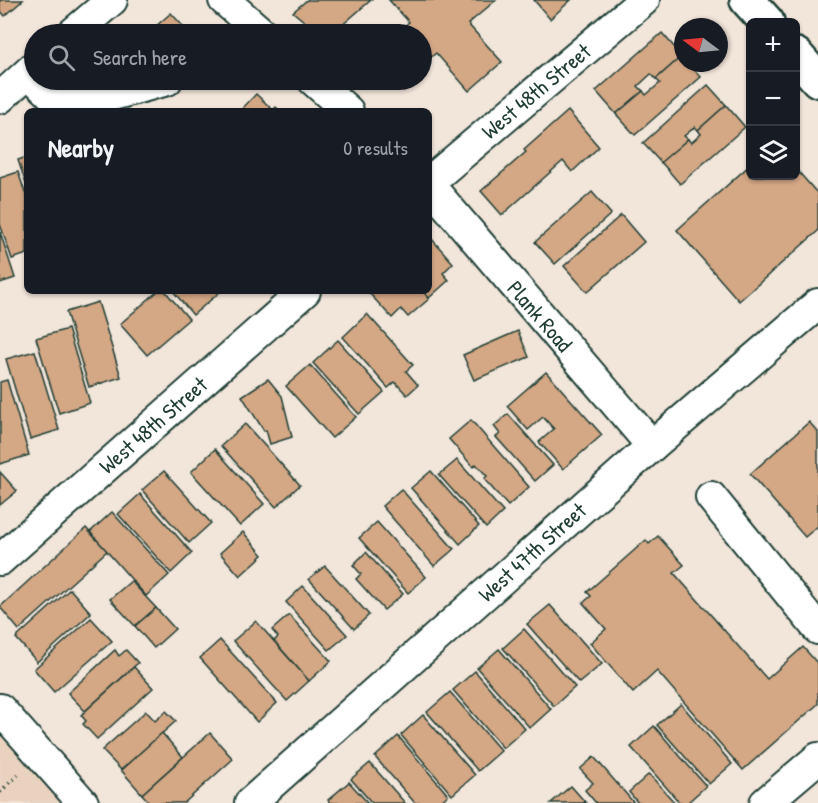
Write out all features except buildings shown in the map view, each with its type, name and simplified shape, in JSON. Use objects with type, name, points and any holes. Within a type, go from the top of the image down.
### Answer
[{"type":"main road","points":[[747,0],[763,18]]},
{"type":"main road","points":[[800,60],[818,80]]},
{"type":"street","points":[[84,24],[112,0]]},
{"type":"street","points":[[224,0],[252,24]]},
{"type":"street","name":"West 48th Street","points":[[432,181],[644,0]]},
{"type":"street","points":[[0,98],[24,81]]},
{"type":"street","points":[[48,90],[60,104],[76,105],[131,90]]},
{"type":"street","points":[[324,90],[345,108]]},
{"type":"street","name":"Plank Road","points":[[432,188],[652,446]]},
{"type":"street","name":"West 48th Street","points":[[0,560],[302,294]]},
{"type":"street","name":"West 47th Street","points":[[250,803],[652,446],[818,304]]},
{"type":"street","points":[[711,497],[818,629]]},
{"type":"street","points":[[0,708],[83,803]]},
{"type":"street","points":[[765,803],[818,758]]},
{"type":"path","points":[[0,792],[18,776]]},
{"type":"shaded area","points":[[0,709],[83,803],[0,803]]}]
